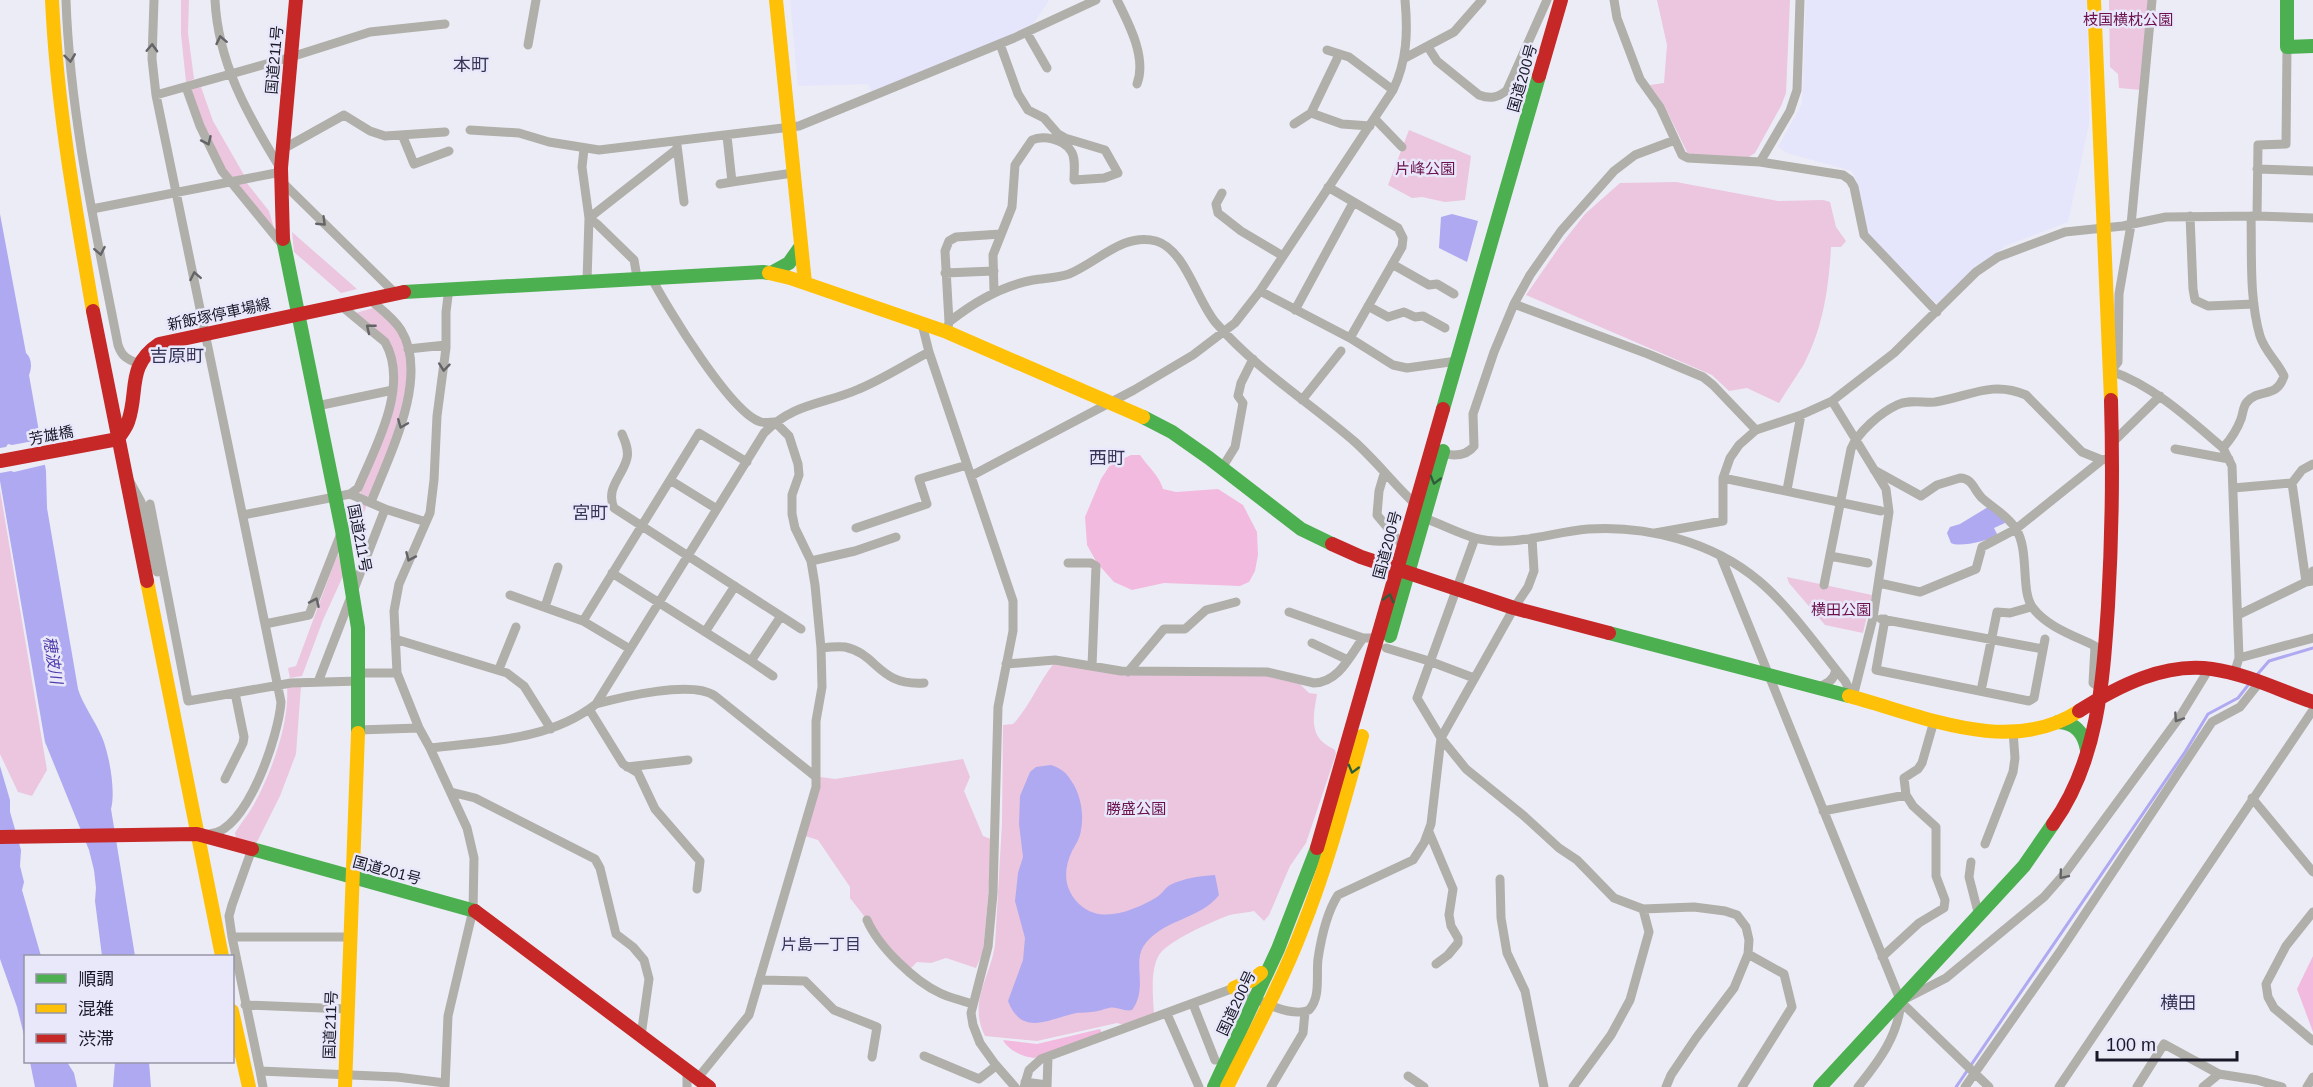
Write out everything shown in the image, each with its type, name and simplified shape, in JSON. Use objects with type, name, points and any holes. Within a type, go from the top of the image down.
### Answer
[{"type":"main road","points":[[52,0],[55,65],[65,153],[113,440],[125,472],[161,647],[192,834],[222,955]]},
{"type":"main road","name":"国道211号","points":[[296,0],[282,150],[284,246],[342,530],[358,628],[358,730],[345,1081]]},
{"type":"main road","points":[[776,0],[805,283]]},
{"type":"main road","name":"国道200号","points":[[1227,1087],[1263,1002],[1296,908],[1330,826],[1403,571],[1424,518],[1457,361],[1559,0]]},
{"type":"main road","name":"国道200号","points":[[1403,571],[1403,546],[1415,504],[1437,452],[1559,0]]},
{"type":"main road","points":[[1820,1087],[2024,866],[2044,840],[2071,794],[2087,752],[2101,693],[2112,540],[2108,459],[2113,442],[2094,0]]},
{"type":"main road","points":[[2287,0],[2287,47],[2313,46]]},
{"type":"main road","points":[[771,273],[783,270],[789,265],[801,246]]},
{"type":"main road","points":[[771,273],[922,324],[948,327],[1172,432],[1301,529],[1361,557],[1514,608],[1853,697],[1965,729],[1993,732],[2013,731],[2058,722],[2072,716],[2101,693],[2150,675],[2191,668],[2234,674],[2313,702]]},
{"type":"main road","name":"新飯塚停車場線","points":[[138,364],[150,349],[159,344],[395,293],[644,277],[771,273]]},
{"type":"main road","points":[[113,440],[127,425],[138,364]]},
{"type":"main road","name":"芳雄橋","points":[[0,461],[113,440]]},
{"type":"main road","points":[[2058,722],[2072,724],[2078,729],[2086,741],[2087,752]]},
{"type":"main road","points":[[1239,1087],[1263,1002],[1261,973],[1330,826]]},
{"type":"main road","points":[[1200,1087],[1215,1060],[1301,957],[1318,909],[1330,826]]},
{"type":"main road","name":"国道201号","points":[[0,837],[192,834],[473,910],[639,1034],[690,1079],[709,1087]]},
{"type":"main road","points":[[1234,988],[1261,973]]},
{"type":"main road","name":"国道200号","points":[[1214,1087],[1263,1002]]},
{"type":"main road","points":[[239,1008],[249,1087]]},
{"type":"street","points":[[66,0],[68,45],[92,209],[118,345],[126,359],[138,364]]},
{"type":"street","points":[[154,0],[152,59],[156,95],[178,192],[281,702],[279,723],[265,764],[245,805],[223,831],[214,834],[192,834]]},
{"type":"street","points":[[215,0],[216,20],[231,74],[281,173],[395,293]]},
{"type":"street","points":[[528,45],[536,0]]},
{"type":"street","points":[[470,130],[519,133],[584,149],[599,150],[677,145],[800,126],[1027,33],[1096,0]]},
{"type":"street","points":[[1117,0],[1129,24],[1141,67],[1137,84]]},
{"type":"street","points":[[971,476],[1109,403],[1193,355],[1242,315],[1393,90],[1405,58],[1407,33],[1405,0]]},
{"type":"street","points":[[1405,58],[1454,32],[1482,0]]},
{"type":"street","points":[[1428,47],[1437,61],[1479,95],[1487,98],[1502,95],[1559,0]]},
{"type":"street","points":[[1614,0],[1617,18],[1640,80],[1660,107],[1682,154],[1688,158],[1760,162],[1842,175],[1850,180],[1854,187],[1864,235],[1938,312]]},
{"type":"street","points":[[1760,162],[1790,111],[1795,97],[1798,81],[1800,0]]},
{"type":"street","points":[[2152,0],[2119,294],[2118,362],[2111,371],[2133,380],[2160,396],[2223,448],[2229,459],[2233,488],[2238,615],[2239,658],[2234,674]]},
{"type":"street","points":[[156,95],[370,32],[445,24]]},
{"type":"street","points":[[1027,33],[1047,68]]},
{"type":"street","points":[[994,291],[995,247],[1012,207],[1015,165],[1032,140],[1047,137],[1067,146],[1073,154],[1074,180],[1104,178],[1118,173],[1105,150],[1065,138],[1040,115],[1028,110],[1011,78],[1000,44]]},
{"type":"street","points":[[2223,448],[2236,429],[2245,403],[2255,395],[2272,392],[2279,387],[2284,376],[2264,346],[2254,303],[2254,216],[2258,145],[2286,144],[2287,47]]},
{"type":"street","points":[[1327,50],[1349,57],[1393,90]]},
{"type":"street","points":[[1294,124],[1311,113],[1337,59]]},
{"type":"street","points":[[186,87],[209,146],[222,171],[284,246]]},
{"type":"street","points":[[1311,113],[1342,124],[1373,123],[1402,147]]},
{"type":"street","points":[[282,150],[344,115],[370,131],[385,136],[445,132]]},
{"type":"street","points":[[403,136],[414,164],[449,152]]},
{"type":"street","points":[[727,136],[732,182]]},
{"type":"street","points":[[1437,452],[1451,455],[1463,454],[1474,446],[1473,414],[1494,352],[1514,304],[1530,275],[1561,231],[1614,171],[1635,155],[1675,140]]},
{"type":"street","points":[[677,145],[684,202]]},
{"type":"street","points":[[589,218],[677,145]]},
{"type":"street","points":[[584,149],[582,167],[589,218],[587,281]]},
{"type":"street","points":[[2257,169],[2313,171]]},
{"type":"street","points":[[92,209],[281,173]]},
{"type":"street","points":[[720,184],[793,173]]},
{"type":"street","points":[[1328,188],[1398,228],[1401,233],[1402,247],[1350,338]]},
{"type":"street","points":[[1222,193],[1216,204],[1218,213],[1241,231],[1283,256]]},
{"type":"street","points":[[1294,310],[1353,202]]},
{"type":"street","points":[[2190,216],[2195,300],[2208,306],[2254,303]]},
{"type":"street","points":[[1655,533],[1723,521],[1723,478],[1734,451],[1756,430],[1832,402],[1894,353],[1976,272],[1998,256],[2065,232],[2127,225],[2166,217],[2313,218]]},
{"type":"street","points":[[589,218],[634,260],[702,362],[744,410],[761,422],[775,422],[789,436],[799,475],[792,495],[792,514],[795,528],[811,561],[821,648],[822,687],[816,721],[816,787],[749,1015],[690,1079]]},
{"type":"street","points":[[948,327],[945,251],[952,238],[1001,234]]},
{"type":"street","points":[[948,327],[994,291],[1024,282],[1065,276],[1129,242],[1144,239],[1158,242],[1171,249],[1179,259],[1211,317],[1224,332],[1253,359],[1355,442],[1415,504]]},
{"type":"street","points":[[1392,264],[1429,285],[1437,284],[1454,294]]},
{"type":"street","points":[[945,273],[994,271]]},
{"type":"street","points":[[260,1071],[345,1081],[445,1085],[448,1016],[473,910],[474,858],[467,828],[419,728],[396,672],[395,599],[399,584],[430,513],[437,416],[446,345],[449,288]]},
{"type":"street","points":[[1260,291],[1350,338],[1393,364],[1407,368],[1457,361]]},
{"type":"street","points":[[368,298],[401,331],[408,349],[410,388],[406,413],[371,502]]},
{"type":"street","points":[[243,515],[350,494],[358,488],[386,421],[393,390],[391,361],[385,342],[339,304]]},
{"type":"street","points":[[1514,304],[1703,377],[1756,430]]},
{"type":"street","points":[[1368,306],[1388,317],[1404,312],[1415,317],[1424,316],[1445,328]]},
{"type":"street","points":[[922,324],[928,352],[1013,601],[1013,631],[998,707],[993,893],[988,947],[972,1004],[973,1025],[980,1043],[1015,1087]]},
{"type":"street","points":[[408,349],[446,345]]},
{"type":"street","points":[[1302,400],[1341,351]]},
{"type":"street","points":[[592,707],[764,433],[775,422],[803,406],[859,389],[928,352]]},
{"type":"street","points":[[1222,468],[1238,439],[1243,403],[1238,396],[1241,383],[1253,359]]},
{"type":"street","points":[[1824,585],[1851,449],[1855,439],[1887,410],[1901,403],[1943,401],[1967,393],[1998,388],[2016,391],[2026,395],[2082,452],[2108,459]]},
{"type":"street","points":[[317,406],[393,390]]},
{"type":"street","points":[[2113,442],[2160,396]]},
{"type":"street","points":[[1832,402],[1886,489],[1889,512],[1873,618],[1853,697]]},
{"type":"street","points":[[1787,490],[1801,415]]},
{"type":"street","points":[[583,621],[699,433],[747,462]]},
{"type":"street","points":[[622,434],[626,443],[627,457],[612,487],[611,500],[614,508],[801,629]]},
{"type":"street","points":[[2175,449],[2229,459]]},
{"type":"street","points":[[1879,583],[1920,592],[1976,569],[1982,546],[2016,529],[2108,459]]},
{"type":"street","points":[[2233,488],[2292,483],[2302,470],[2313,464]]},
{"type":"street","points":[[856,528],[927,504],[919,479],[967,465]]},
{"type":"street","points":[[1874,470],[1921,496],[1937,485],[1963,478],[1971,483],[1984,500],[1999,510],[2016,529],[2024,550],[2031,607],[2051,624],[2095,646],[2093,683],[2101,693]]},
{"type":"street","points":[[125,472],[145,503],[158,575],[166,589],[188,701],[279,685],[396,672]]},
{"type":"street","points":[[1384,474],[1379,491],[1377,515],[1403,546]]},
{"type":"street","points":[[1723,478],[1881,511]]},
{"type":"street","points":[[670,480],[717,509]]},
{"type":"street","points":[[2292,483],[2310,582]]},
{"type":"street","points":[[350,494],[385,509],[426,522]]},
{"type":"street","points":[[318,682],[385,509]]},
{"type":"street","points":[[1424,518],[1475,538],[1513,541],[1592,529],[1614,528],[1655,533],[1705,548],[1748,573],[1769,590],[1845,681],[1853,697]]},
{"type":"street","points":[[265,624],[309,615],[342,530]]},
{"type":"street","points":[[811,561],[855,551],[896,537]]},
{"type":"street","points":[[1475,538],[1417,698],[1441,738],[1466,769],[1559,848],[1577,860],[1614,898],[1643,909],[1694,907],[1737,915],[1746,927],[1749,940],[1748,954],[1734,988],[1696,1038],[1671,1075],[1666,1087]]},
{"type":"street","points":[[1048,1057],[1047,1086],[1025,1085],[1032,1065],[1048,1057],[1234,988],[1263,1002],[1297,1013],[1311,1008],[1316,1000],[1318,957],[1328,919],[1338,895],[1413,860],[1429,832],[1441,738],[1528,587],[1534,571],[1532,538]]},
{"type":"street","points":[[1721,556],[1900,1002],[1900,1016],[1890,1042],[1878,1063],[1857,1087]]},
{"type":"street","points":[[1830,556],[1868,563]]},
{"type":"street","points":[[1068,563],[1091,563],[1096,566],[1092,666]]},
{"type":"street","points":[[545,607],[558,567]]},
{"type":"street","points":[[2310,582],[2313,571]]},
{"type":"street","points":[[612,573],[773,676]]},
{"type":"street","points":[[2238,615],[2310,582]]},
{"type":"street","points":[[705,632],[735,586]]},
{"type":"street","points":[[509,598],[545,607],[583,621],[630,649]]},
{"type":"street","points":[[1128,672],[1164,628],[1185,629],[1206,610],[1236,602]]},
{"type":"street","points":[[1981,691],[1997,612],[2010,613],[2031,607]]},
{"type":"street","points":[[1289,612],[1382,643],[1474,678]]},
{"type":"street","points":[[751,661],[781,616]]},
{"type":"street","points":[[1873,618],[1885,619],[1991,639],[2044,644],[2034,698],[2029,701],[1876,670],[1885,619]]},
{"type":"street","points":[[499,669],[516,627]]},
{"type":"street","points":[[1006,664],[1055,660],[1128,672],[1267,672],[1322,682],[1341,670],[1363,638]]},
{"type":"street","points":[[2239,658],[2313,638]]},
{"type":"street","points":[[395,639],[499,669],[524,686],[551,729]]},
{"type":"street","points":[[1312,643],[1348,660]]},
{"type":"street","points":[[821,648],[845,647],[864,656],[896,681],[924,683]]},
{"type":"street","points":[[1900,1002],[1946,978],[2044,897],[2066,872],[2179,718],[2209,669]]},
{"type":"street","points":[[1815,687],[1828,682],[1835,676],[1836,670]]},
{"type":"street","points":[[1965,1087],[2061,950],[2212,722],[2240,707],[2259,683]]},
{"type":"street","points":[[430,748],[531,735],[551,729],[592,707],[624,697],[662,692],[706,691],[716,696],[816,777]]},
{"type":"street","points":[[225,779],[244,737],[235,693]]},
{"type":"street","points":[[592,707],[623,764],[638,772],[655,809],[682,843],[700,861],[697,889]]},
{"type":"street","points":[[2059,1087],[2313,710]]},
{"type":"street","points":[[1882,957],[1919,922],[1941,911],[1945,904],[1936,876],[1936,827],[1913,806],[1906,795],[1904,778],[1918,769],[1922,763],[1934,721]]},
{"type":"street","points":[[358,730],[419,728]]},
{"type":"street","points":[[1985,844],[2013,772],[2015,758],[2013,731]]},
{"type":"street","points":[[627,767],[688,760]]},
{"type":"street","points":[[451,792],[475,798],[595,859],[600,868],[616,934],[633,947],[644,960],[649,979],[642,1029],[639,1034]]},
{"type":"street","points":[[1824,811],[1906,795]]},
{"type":"street","points":[[2252,798],[2313,872]]},
{"type":"street","points":[[1429,832],[1453,890],[1449,915],[1451,926],[1458,938],[1458,943],[1448,955],[1436,964]]},
{"type":"street","points":[[234,955],[229,916],[252,849]]},
{"type":"street","points":[[1971,862],[1969,877],[1978,916]]},
{"type":"street","points":[[1500,879],[1501,918],[1507,953],[1525,992],[1544,1087]]},
{"type":"street","points":[[1573,1087],[1611,1035],[1630,1000],[1649,932],[1643,909]]},
{"type":"street","points":[[2313,912],[2286,946],[2266,984],[2268,997],[2274,1008],[2313,1041]]},
{"type":"street","points":[[867,920],[871,930],[908,971],[941,994],[972,1004]]},
{"type":"street","points":[[232,937],[350,937]]},
{"type":"street","points":[[1742,1087],[1792,1007],[1784,974],[1748,954]]},
{"type":"street","points":[[234,957],[239,1008],[263,1087]]},
{"type":"street","points":[[759,980],[805,981],[834,1011],[877,1027],[872,1057]]},
{"type":"street","points":[[1900,1002],[1989,1087]]},
{"type":"street","points":[[1193,1004],[1215,1060]]},
{"type":"street","points":[[239,1008],[347,1009]]},
{"type":"street","points":[[1271,1087],[1303,1033],[1305,1012]]},
{"type":"street","points":[[1167,1014],[1200,1087]]},
{"type":"street","points":[[2137,1087],[2164,1044],[2219,1074],[2257,1080],[2282,1087]]},
{"type":"street","points":[[924,1056],[979,1079],[996,1066]]},
{"type":"street","points":[[2203,1087],[2219,1074]]},
{"type":"street","points":[[1408,1076],[1424,1087]]},
{"type":"street","points":[[2307,1087],[2313,1077]]},
{"type":"shaded area","points":[[790,0],[1048,0],[1048,2],[1030,28],[872,93],[868,84],[798,86]]},
{"type":"shaded area","points":[[1806,0],[2087,0],[2089,124],[2068,222],[2005,246],[1937,304],[1866,232],[1856,180],[1852,171],[1787,153],[1778,147],[1802,104]]},
{"type":"shaded area","points":[[1131,455],[1140,455],[1156,475],[1163,489],[1176,492],[1218,489],[1243,505],[1257,532],[1258,555],[1255,571],[1249,582],[1240,586],[1164,583],[1132,590],[1114,582],[1097,563],[1087,545],[1085,517],[1101,479],[1110,465]]},
{"type":"shaded area","points":[[2313,956],[2313,1032],[2297,989]]},
{"type":"shaded area","points":[[1100,1029],[1102,1033],[1034,1058],[1016,1052],[1003,1040],[1037,1044]]},
{"type":"green space","points":[[181,0],[189,0],[188,33],[194,79],[186,82],[181,34]]},
{"type":"green space","points":[[1657,0],[1790,0],[1786,93],[1755,153],[1749,157],[1691,155],[1687,152],[1664,105],[1650,85],[1664,83],[1667,45]]},
{"type":"green space","name":"枝国横枕公園","points":[[2109,0],[2149,0],[2141,90],[2119,88],[2118,74],[2110,67]]},
{"type":"green space","points":[[201,87],[213,121],[244,175],[230,178],[223,169],[189,90]]},
{"type":"green space","name":"片峰公園","points":[[1409,130],[1471,156],[1465,200],[1445,202],[1422,197],[1412,198],[1388,185]]},
{"type":"green space","points":[[246,182],[269,211],[274,228],[235,184]]},
{"type":"green space","points":[[1676,182],[1778,201],[1823,200],[1830,202],[1836,227],[1846,241],[1841,247],[1831,247],[1827,292],[1816,336],[1804,364],[1779,403],[1747,388],[1729,391],[1712,375],[1526,295],[1585,214],[1620,183]]},
{"type":"green space","points":[[292,232],[357,289],[341,293],[294,252]]},
{"type":"green space","points":[[373,308],[397,330],[406,354],[408,374],[401,417],[370,497],[361,494],[360,491],[388,421],[393,352],[383,335],[356,313]]},
{"type":"green space","points":[[0,490],[47,770],[32,796],[18,792],[0,754]]},
{"type":"green space","points":[[357,501],[367,504],[358,530],[351,530],[350,522]]},
{"type":"green space","points":[[338,553],[343,576],[323,620],[302,676],[290,678],[288,668],[296,666]]},
{"type":"green space","name":"横田公園","points":[[1787,577],[1872,595],[1863,633],[1825,625],[1789,583]]},
{"type":"green space","name":"勝盛公園","points":[[1054,663],[1119,674],[1261,675],[1300,684],[1309,693],[1317,694],[1314,716],[1316,733],[1322,742],[1335,750],[1336,754],[1306,843],[1290,866],[1269,915],[1264,921],[1254,911],[1227,916],[1190,932],[1164,950],[1159,955],[1154,968],[1154,1014],[1124,1025],[1117,1023],[1037,1041],[985,1036],[980,1024],[979,1001],[995,945],[1002,823],[1003,725],[1013,724],[1018,718]]},
{"type":"green space","points":[[287,686],[301,686],[296,754],[280,796],[256,844],[236,838],[235,833],[253,806],[278,748],[285,716]]},
{"type":"green space","points":[[963,759],[970,777],[964,791],[983,836],[993,840],[983,952],[976,968],[946,958],[931,963],[917,962],[910,969],[878,934],[850,898],[850,887],[818,840],[805,836],[820,777],[835,779]]},
{"type":"water","name":"穂波川","points":[[0,214],[26,353],[31,363],[29,375],[46,471],[47,508],[78,689],[101,735],[109,761],[113,792],[111,809],[135,955],[102,955],[95,901],[94,870],[89,850],[45,742],[0,481]]},
{"type":"water","points":[[1452,214],[1478,221],[1467,262],[1439,248],[1441,217]]},
{"type":"water","points":[[1988,507],[2000,515],[2005,523],[1994,528],[1998,536],[1967,544],[1951,543],[1947,533],[1950,527],[1960,524]]},
{"type":"water","points":[[1051,765],[1067,775],[1080,801],[1082,818],[1080,833],[1069,859],[1066,874],[1072,896],[1084,908],[1101,914],[1121,913],[1149,902],[1159,896],[1168,886],[1209,875],[1215,875],[1219,895],[1202,910],[1160,931],[1143,947],[1139,961],[1139,994],[1132,1010],[1112,1008],[1074,1013],[1035,1023],[1020,1018],[1013,1012],[1008,1001],[1023,960],[1025,938],[1015,901],[1018,873],[1023,857],[1019,824],[1020,796],[1030,772],[1036,767]]},
{"type":"water","points":[[0,766],[21,850],[20,866],[24,882],[22,890],[41,955],[24,955],[24,1035],[0,959]]},
{"type":"water","points":[[30,1063],[68,1063],[74,1073],[77,1087],[35,1087]]},
{"type":"water","points":[[115,1063],[149,1063],[151,1087],[113,1087]]},
{"type":"pier","points":[[44,439],[48,464],[0,473],[0,448],[8,444]]},
{"type":"waterway","points":[[2255,677],[2269,661],[2313,648]]},
{"type":"waterway","points":[[1956,1087],[2185,752],[2208,714],[2238,698],[2249,684]]},
{"type":"traffic: fast","points":[[2287,0],[2287,47],[2313,46]]},
{"type":"traffic: fast","points":[[1443,409],[1539,76]]},
{"type":"traffic: fast","points":[[283,239],[342,530],[358,628],[358,733]]},
{"type":"traffic: fast","points":[[771,273],[789,263],[801,246]]},
{"type":"traffic: fast","points":[[404,292],[769,273]]},
{"type":"traffic: fast","points":[[1143,417],[1172,432],[1209,458],[1301,529],[1332,544]]},
{"type":"traffic: fast","points":[[1390,636],[1443,451]]},
{"type":"traffic: fast","points":[[1609,633],[1849,696]]},
{"type":"traffic: fast","points":[[2058,722],[2070,724],[2078,730],[2087,750]]},
{"type":"traffic: fast","points":[[1820,1087],[2024,866],[2053,824]]},
{"type":"traffic: fast","points":[[1214,1087],[1278,949],[1317,848]]},
{"type":"traffic: fast","points":[[252,849],[475,911]]},
{"type":"traffic: slow","points":[[52,0],[62,118],[93,311]]},
{"type":"traffic: slow","points":[[776,0],[805,283]]},
{"type":"traffic: slow","points":[[2094,0],[2111,400]]},
{"type":"traffic: slow","points":[[769,273],[790,278],[947,332],[1143,417]]},
{"type":"traffic: slow","points":[[147,581],[222,955]]},
{"type":"traffic: slow","points":[[1849,696],[1935,721],[1965,728],[1994,731],[2024,731],[2052,724],[2079,711]]},
{"type":"traffic: slow","points":[[345,1087],[358,733]]},
{"type":"traffic: slow","points":[[1227,1087],[1276,989],[1311,906],[1335,834],[1362,736]]},
{"type":"traffic: slow","points":[[1234,988],[1261,973]]},
{"type":"traffic: slow","points":[[234,1020],[249,1087]]},
{"type":"traffic: jam","points":[[283,239],[281,168],[296,0]]},
{"type":"traffic: jam","points":[[1539,76],[1561,0]]},
{"type":"traffic: jam","points":[[0,461],[118,439],[128,422],[138,370],[149,352],[159,344],[404,292]]},
{"type":"traffic: jam","points":[[93,311],[147,581]]},
{"type":"traffic: jam","points":[[2053,824],[2068,800],[2089,747],[2096,720],[2104,663],[2110,554],[2111,400]]},
{"type":"traffic: jam","points":[[1317,848],[1443,409]]},
{"type":"traffic: jam","points":[[1332,544],[1361,557],[1514,608],[1609,633]]},
{"type":"traffic: jam","points":[[2079,711],[2142,678],[2177,669],[2194,668],[2225,671],[2313,702]]},
{"type":"traffic: jam","points":[[0,837],[197,834],[252,849]]},
{"type":"traffic: jam","points":[[475,911],[709,1087]]},
{"type":"district","name":"本町","points":[[471,65]]},
{"type":"district","name":"吉原町","points":[[177,356]]},
{"type":"district","name":"西町","points":[[1107,458]]},
{"type":"district","name":"宮町","points":[[590,513]]},
{"type":"district","name":"片島一丁目","points":[[821,944]]},
{"type":"district","name":"横田","points":[[2178,1003]]}]
